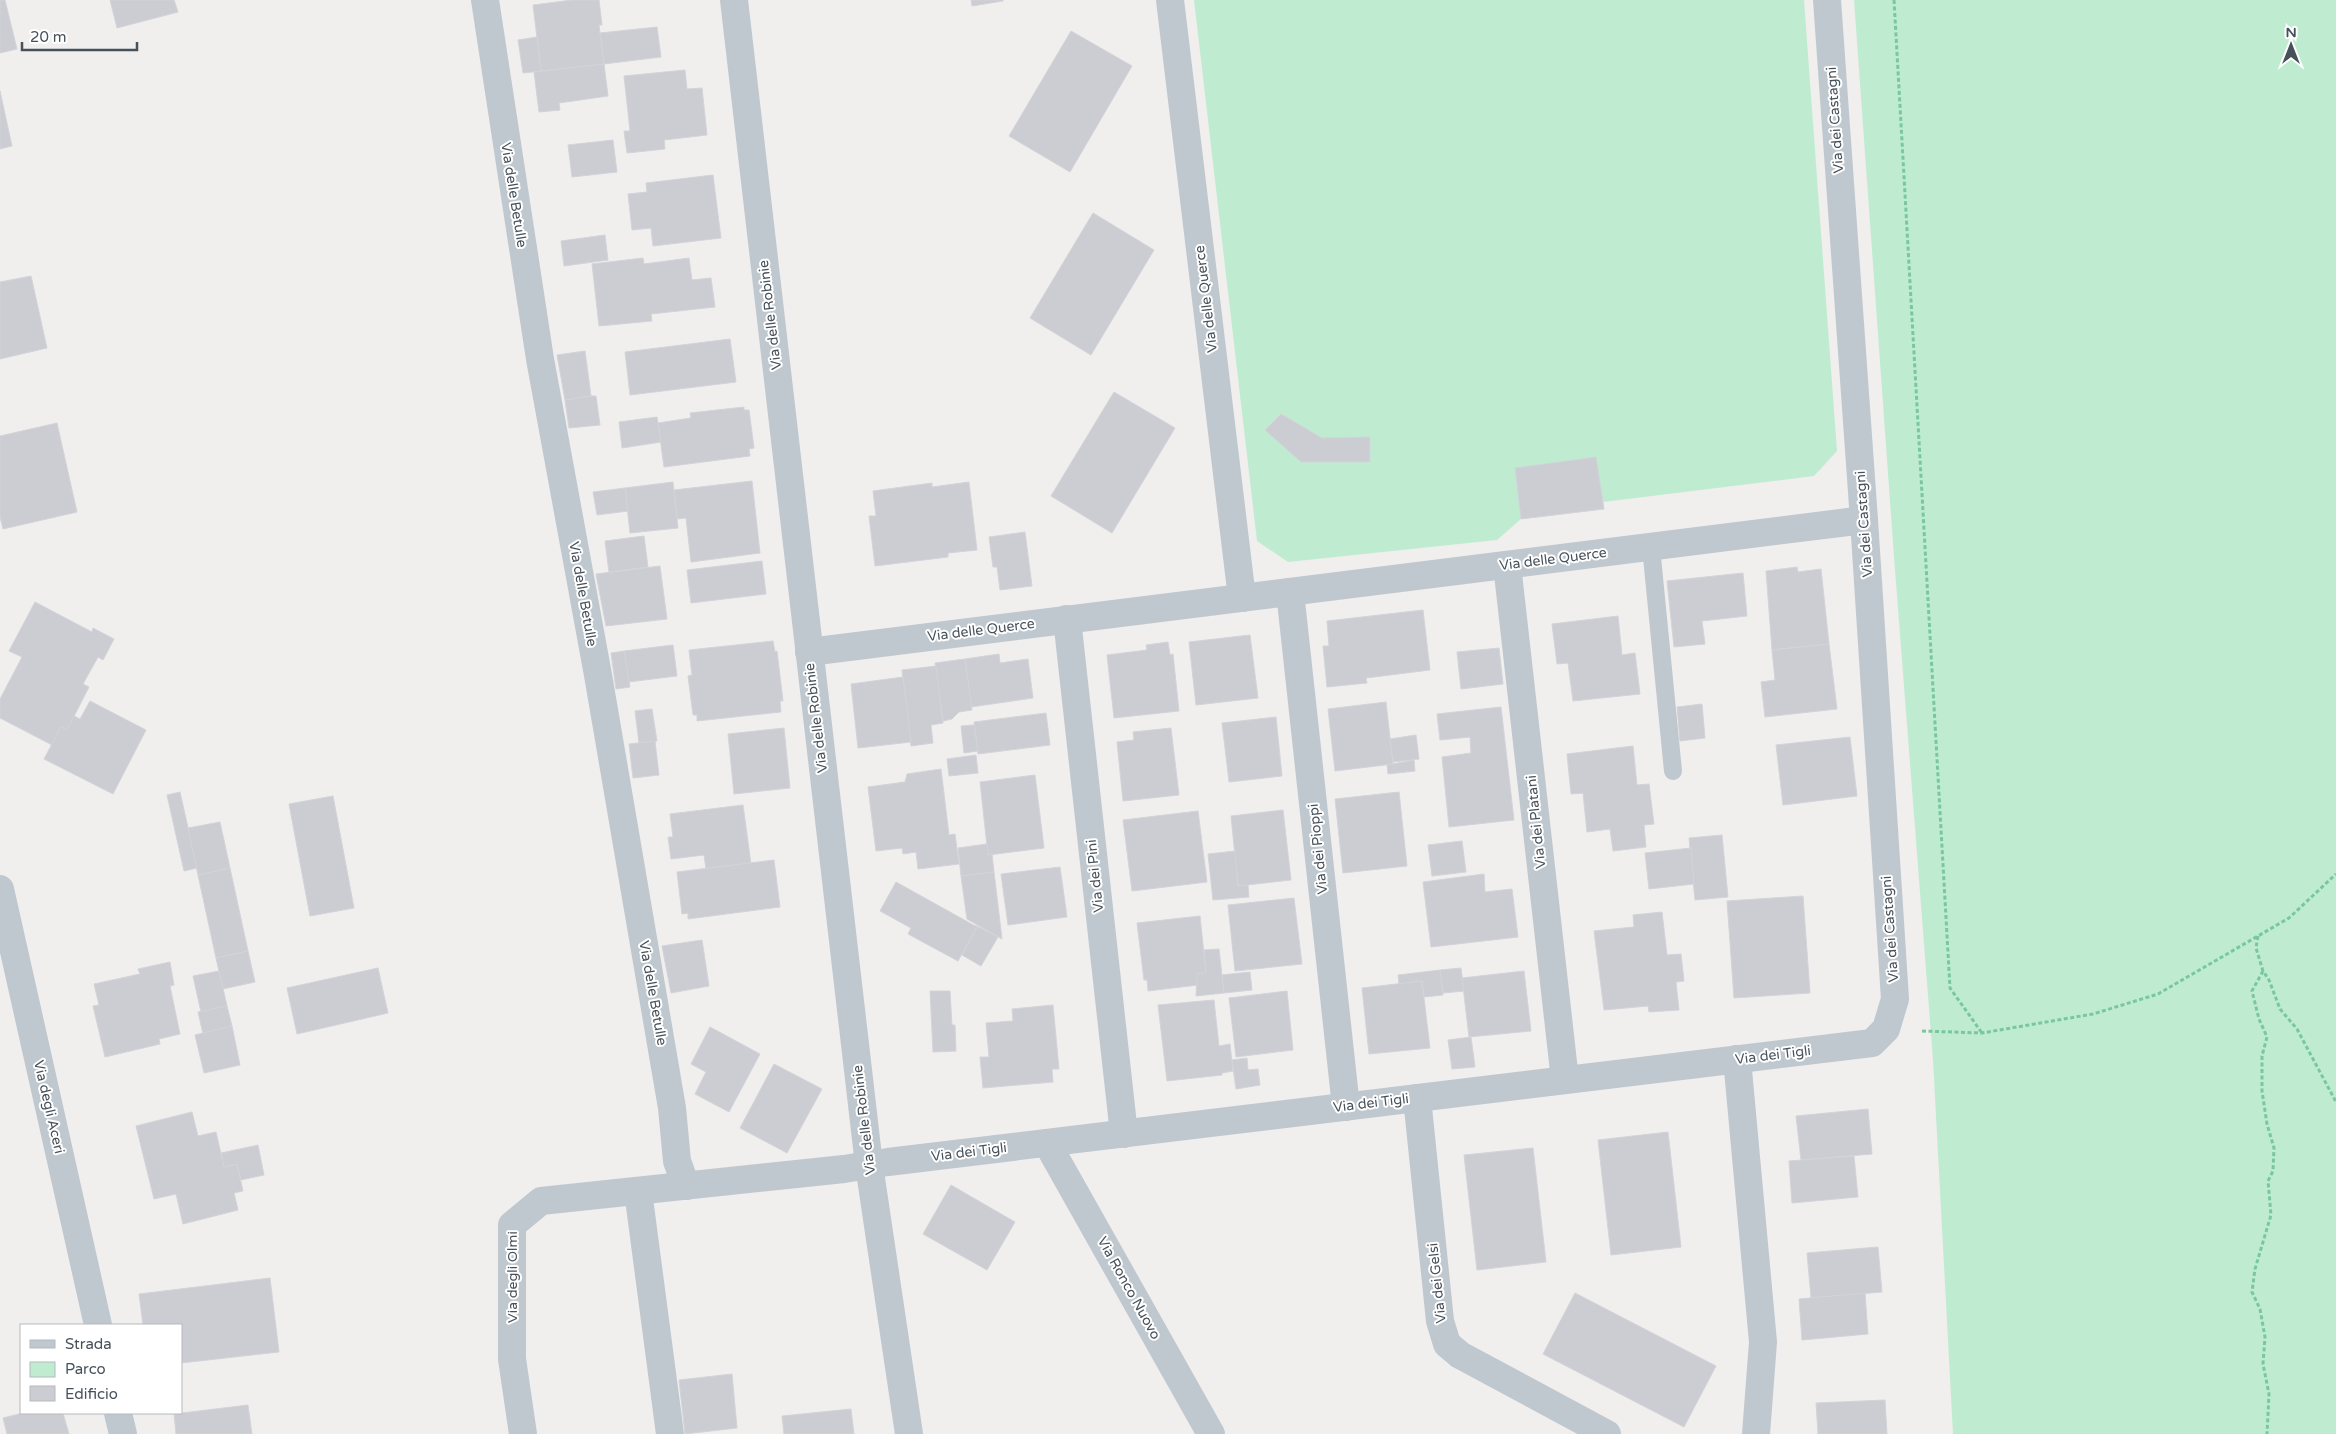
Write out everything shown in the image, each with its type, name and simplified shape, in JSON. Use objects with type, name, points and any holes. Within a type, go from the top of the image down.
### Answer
[{"type":"street","name":"Via delle Betulle","points":[[485,0],[540,359],[598,674],[671,1098],[677,1161],[686,1186]]},
{"type":"street","name":"Via delle Robinie","points":[[734,0],[808,652],[869,1165],[909,1434]]},
{"type":"street","name":"Via delle Querce","points":[[1170,0],[1242,598]]},
{"type":"street","name":"Via dei Castagni","points":[[1827,0],[1864,520],[1894,999],[1879,1036]]},
{"type":"street","name":"Via delle Querce","points":[[808,652],[1864,520]]},
{"type":"street","name":"Via dei Platani","points":[[1507,565],[1565,1080]]},
{"type":"street","name":"Via dei Pioppi","points":[[1290,592],[1346,1107]]},
{"type":"street","name":"Via dei Pini","points":[[1067,619],[1124,1134]]},
{"type":"street","name":"Via degli Aceri","points":[[0,889],[98,1324]]},
{"type":"street","name":"Via dei Tigli","points":[[869,1165],[1737,1059],[1879,1036]]},
{"type":"street","points":[[1737,1059],[1763,1342],[1756,1434]]},
{"type":"street","name":"Via dei Gelsi","points":[[1417,1098],[1440,1321],[1447,1344],[1460,1355],[1607,1434]]},
{"type":"street","name":"Via Ronco Nuovo","points":[[1047,1142],[1211,1434]]},
{"type":"street","name":"Via degli Olmi","points":[[523,1434],[512,1359],[512,1225],[541,1201],[869,1165]]},
{"type":"street","points":[[638,1191],[670,1434]]},
{"type":"street","points":[[118,1414],[123,1434]]},
{"type":"lane","points":[[1651,547],[1673,771]]},
{"type":"path","points":[[1894,0],[1950,988],[1982,1033]]},
{"type":"path","points":[[1879,1036],[1982,1033],[2093,1014],[2158,994],[2289,918],[2336,874]]},
{"type":"path","points":[[2258,936],[2256,948],[2263,971],[2269,980],[2280,1008],[2297,1029],[2336,1102]]},
{"type":"path","points":[[2263,971],[2252,991],[2259,1019],[2267,1037],[2262,1056],[2262,1091],[2267,1124],[2274,1148],[2273,1171],[2268,1181],[2271,1215],[2255,1270],[2252,1292],[2260,1309],[2265,1337],[2263,1364],[2269,1394],[2267,1434]]},
{"type":"green space","points":[[1194,0],[1804,0],[1837,451],[1814,476],[1603,502],[1604,509],[1521,519],[1497,540],[1288,562],[1257,541]]},
{"type":"green space","points":[[1854,0],[2336,0],[2336,1434],[1953,1434],[1933,1060],[1894,557]]},
{"type":"building","points":[[0,0],[5,0],[17,49],[0,53]]},
{"type":"building","points":[[110,0],[174,0],[178,12],[117,28]]},
{"type":"building","points":[[572,0],[599,0],[602,25],[599,25],[604,64],[541,71],[533,5]]},
{"type":"building","points":[[971,0],[1003,0],[1003,1],[972,6]]},
{"type":"building","points":[[657,27],[661,57],[604,64],[600,33]]},
{"type":"building","points":[[1071,31],[1132,66],[1070,172],[1009,136]]},
{"type":"building","points":[[537,37],[541,71],[523,73],[518,40]]},
{"type":"building","points":[[604,64],[608,96],[559,103],[560,110],[539,112],[534,72]]},
{"type":"building","points":[[685,70],[687,89],[702,88],[707,135],[664,140],[665,149],[627,153],[624,131],[630,131],[624,76]]},
{"type":"building","points":[[0,91],[12,146],[0,149]]},
{"type":"building","points":[[613,140],[617,172],[572,177],[568,145]]},
{"type":"building","points":[[713,175],[721,238],[653,246],[651,228],[632,230],[628,194],[647,192],[646,183]]},
{"type":"building","points":[[1093,213],[1154,250],[1091,355],[1030,318]]},
{"type":"building","points":[[605,235],[608,260],[564,266],[561,241]]},
{"type":"building","points":[[643,258],[644,264],[689,258],[692,280],[711,278],[715,307],[651,314],[652,321],[599,326],[592,264]]},
{"type":"building","points":[[31,276],[47,348],[0,359],[0,282]]},
{"type":"building","points":[[730,339],[736,382],[630,395],[625,352]]},
{"type":"building","points":[[585,351],[591,396],[565,400],[557,355]]},
{"type":"building","points":[[1114,392],[1175,428],[1112,533],[1051,496]]},
{"type":"building","points":[[596,396],[600,425],[569,428],[565,400]]},
{"type":"building","points":[[744,407],[744,410],[749,410],[754,448],[749,449],[750,456],[664,467],[658,423],[691,418],[690,413]]},
{"type":"building","points":[[1281,414],[1322,438],[1370,437],[1370,462],[1301,462],[1265,430]]},
{"type":"building","points":[[657,417],[661,442],[622,448],[619,422]]},
{"type":"building","points":[[57,423],[77,512],[3,529],[0,517],[0,436]]},
{"type":"building","points":[[1596,457],[1604,509],[1521,519],[1515,468]]},
{"type":"building","points":[[752,481],[760,553],[691,562],[686,518],[677,519],[674,490]]},
{"type":"building","points":[[673,482],[678,528],[630,533],[625,488]]},
{"type":"building","points":[[969,482],[977,550],[948,553],[948,557],[875,566],[869,516],[876,516],[873,491],[932,483],[932,487]]},
{"type":"building","points":[[625,488],[628,511],[597,515],[593,492]]},
{"type":"building","points":[[1025,532],[1032,586],[1000,590],[997,567],[993,567],[989,537]]},
{"type":"building","points":[[644,536],[648,567],[609,572],[605,541]]},
{"type":"building","points":[[762,561],[766,594],[691,603],[687,570]]},
{"type":"building","points":[[660,566],[667,619],[606,626],[596,574]]},
{"type":"building","points":[[1797,567],[1798,572],[1821,569],[1829,644],[1772,650],[1766,571]]},
{"type":"building","points":[[1743,573],[1747,616],[1702,621],[1705,644],[1674,647],[1667,581]]},
{"type":"building","points":[[35,602],[92,632],[93,628],[114,639],[103,660],[98,657],[83,684],[89,687],[67,730],[61,727],[52,745],[0,718],[0,699],[22,657],[9,651]]},
{"type":"building","points":[[1423,610],[1430,670],[1366,678],[1367,683],[1327,687],[1323,646],[1329,646],[1327,621]]},
{"type":"building","points":[[1618,616],[1622,655],[1635,653],[1640,694],[1573,701],[1568,663],[1557,664],[1552,624]]},
{"type":"building","points":[[1250,635],[1258,698],[1196,705],[1189,642]]},
{"type":"building","points":[[773,641],[775,652],[777,651],[783,701],[780,701],[781,712],[697,721],[697,715],[693,715],[688,676],[692,675],[689,650]]},
{"type":"building","points":[[1168,642],[1170,655],[1173,654],[1179,711],[1114,718],[1107,655],[1147,650],[1146,645]]},
{"type":"building","points":[[1829,644],[1837,709],[1765,717],[1761,682],[1775,680],[1772,650]]},
{"type":"building","points":[[673,645],[677,676],[628,682],[624,651]]},
{"type":"building","points":[[1499,648],[1503,684],[1461,689],[1457,652]]},
{"type":"building","points":[[624,651],[630,687],[616,689],[611,653]]},
{"type":"building","points":[[999,654],[1000,663],[1028,659],[1033,698],[971,707],[965,659]]},
{"type":"building","points":[[965,659],[972,710],[959,712],[952,719],[943,721],[935,663]]},
{"type":"building","points":[[936,666],[943,723],[931,725],[933,743],[911,746],[902,670]]},
{"type":"building","points":[[903,677],[911,742],[858,748],[851,684]]},
{"type":"building","points":[[90,701],[146,730],[113,794],[44,759],[61,727],[67,730],[74,716],[80,719]]},
{"type":"building","points":[[1386,702],[1393,764],[1335,771],[1328,709]]},
{"type":"building","points":[[1702,704],[1705,738],[1680,741],[1677,707]]},
{"type":"building","points":[[1501,707],[1514,820],[1449,827],[1442,757],[1471,753],[1470,737],[1440,740],[1437,714]]},
{"type":"building","points":[[652,709],[657,741],[639,743],[635,711]]},
{"type":"building","points":[[1046,713],[1050,745],[978,754],[974,722]]},
{"type":"building","points":[[1276,717],[1282,776],[1229,782],[1222,723]]},
{"type":"building","points":[[974,725],[978,751],[964,753],[961,726]]},
{"type":"building","points":[[784,728],[790,788],[734,794],[728,734]]},
{"type":"building","points":[[1171,728],[1179,795],[1123,801],[1117,742],[1134,740],[1133,732]]},
{"type":"building","points":[[1416,735],[1419,759],[1393,762],[1390,739]]},
{"type":"building","points":[[1850,737],[1857,796],[1783,805],[1776,745]]},
{"type":"building","points":[[655,741],[659,775],[633,778],[629,744]]},
{"type":"building","points":[[1633,746],[1637,785],[1649,784],[1654,824],[1644,825],[1646,847],[1613,851],[1610,829],[1587,832],[1583,793],[1571,794],[1567,754]]},
{"type":"building","points":[[976,755],[978,773],[949,776],[947,759]]},
{"type":"building","points":[[1414,760],[1415,771],[1388,774],[1387,765]]},
{"type":"building","points":[[941,769],[949,835],[955,834],[959,864],[918,869],[916,852],[903,854],[902,848],[876,851],[868,787],[905,782],[907,774]]},
{"type":"building","points":[[1035,775],[1044,848],[988,855],[980,782]]},
{"type":"building","points":[[180,792],[197,868],[184,871],[167,795]]},
{"type":"building","points":[[1399,792],[1407,866],[1343,873],[1335,799]]},
{"type":"building","points":[[333,796],[354,908],[310,916],[289,804]]},
{"type":"building","points":[[743,805],[751,864],[706,869],[704,855],[671,859],[668,837],[673,837],[670,814]]},
{"type":"building","points":[[1283,810],[1291,880],[1238,886],[1231,816]]},
{"type":"building","points":[[1198,811],[1207,882],[1132,891],[1123,820]]},
{"type":"building","points":[[220,822],[230,868],[198,875],[188,828]]},
{"type":"building","points":[[1722,835],[1728,897],[1695,900],[1689,838]]},
{"type":"building","points":[[1462,841],[1466,872],[1432,876],[1428,845]]},
{"type":"building","points":[[987,844],[988,855],[992,854],[994,872],[961,876],[958,848]]},
{"type":"building","points":[[1691,848],[1694,884],[1649,889],[1645,853]]},
{"type":"building","points":[[1235,851],[1238,886],[1248,885],[1249,897],[1213,900],[1208,854]]},
{"type":"building","points":[[774,860],[780,907],[688,919],[688,913],[682,914],[677,872]]},
{"type":"building","points":[[1060,867],[1067,917],[1008,925],[1001,874]]},
{"type":"building","points":[[230,868],[248,951],[216,958],[198,875]]},
{"type":"building","points":[[994,872],[1002,939],[967,919],[961,876]]},
{"type":"building","points":[[1484,874],[1485,892],[1512,889],[1518,937],[1431,947],[1423,882]]},
{"type":"building","points":[[896,882],[977,927],[958,961],[908,934],[911,928],[880,911]]},
{"type":"building","points":[[1803,896],[1810,993],[1734,998],[1727,901]]},
{"type":"building","points":[[1294,898],[1302,964],[1235,971],[1228,905]]},
{"type":"building","points":[[1662,912],[1667,955],[1681,954],[1684,981],[1676,982],[1679,1010],[1649,1012],[1648,1006],[1604,1010],[1594,931],[1634,927],[1633,915]]},
{"type":"building","points":[[1200,916],[1206,973],[1197,974],[1198,985],[1148,991],[1147,980],[1144,980],[1137,923]]},
{"type":"building","points":[[975,925],[998,937],[981,966],[962,955],[977,927]]},
{"type":"building","points":[[702,940],[709,986],[671,993],[662,946]]},
{"type":"building","points":[[1219,949],[1224,993],[1196,996],[1197,974],[1206,973],[1204,950]]},
{"type":"building","points":[[248,951],[255,982],[223,989],[216,958]]},
{"type":"building","points":[[170,962],[174,985],[170,986],[180,1034],[159,1039],[160,1044],[105,1057],[93,1006],[99,1005],[94,984],[140,974],[138,969]]},
{"type":"building","points":[[378,968],[388,1013],[297,1034],[287,988]]},
{"type":"building","points":[[1461,968],[1464,991],[1443,993],[1440,970]]},
{"type":"building","points":[[1440,970],[1443,995],[1424,997],[1422,981],[1399,984],[1398,975]]},
{"type":"building","points":[[219,971],[227,1006],[201,1012],[193,976]]},
{"type":"building","points":[[1524,971],[1531,1031],[1469,1037],[1462,978]]},
{"type":"building","points":[[1250,972],[1252,990],[1224,993],[1222,975]]},
{"type":"building","points":[[1422,981],[1430,1048],[1369,1054],[1362,988]]},
{"type":"building","points":[[930,991],[950,991],[952,1025],[955,1025],[956,1051],[933,1052]]},
{"type":"building","points":[[1287,991],[1293,1050],[1236,1057],[1229,998]]},
{"type":"building","points":[[1214,1000],[1219,1046],[1230,1044],[1233,1071],[1222,1073],[1222,1075],[1167,1081],[1158,1005]]},
{"type":"building","points":[[1053,1005],[1059,1069],[1052,1069],[1053,1082],[983,1088],[980,1057],[989,1057],[986,1023],[1013,1021],[1012,1009]]},
{"type":"building","points":[[227,1006],[232,1026],[203,1034],[198,1012]]},
{"type":"building","points":[[232,1026],[240,1065],[204,1073],[195,1035]]},
{"type":"building","points":[[710,1027],[760,1054],[729,1112],[695,1094],[706,1072],[691,1064]]},
{"type":"building","points":[[1471,1037],[1475,1067],[1452,1069],[1448,1040]]},
{"type":"building","points":[[1247,1058],[1248,1070],[1258,1069],[1260,1085],[1236,1089],[1232,1060]]},
{"type":"building","points":[[774,1064],[822,1089],[787,1153],[740,1128]]},
{"type":"building","points":[[1868,1109],[1872,1154],[1801,1160],[1796,1116]]},
{"type":"building","points":[[192,1112],[198,1136],[216,1132],[224,1167],[237,1164],[243,1191],[234,1193],[238,1210],[183,1224],[176,1194],[154,1199],[136,1126]]},
{"type":"building","points":[[1668,1132],[1681,1247],[1611,1255],[1598,1140]]},
{"type":"building","points":[[258,1145],[264,1175],[241,1180],[237,1164],[224,1167],[221,1153]]},
{"type":"building","points":[[1533,1148],[1546,1262],[1477,1270],[1464,1155]]},
{"type":"building","points":[[1854,1156],[1858,1197],[1792,1203],[1789,1161]]},
{"type":"building","points":[[951,1185],[1015,1222],[987,1270],[923,1234]]},
{"type":"building","points":[[1878,1247],[1882,1292],[1811,1298],[1807,1253]]},
{"type":"building","points":[[270,1278],[279,1352],[182,1363],[182,1324],[143,1324],[139,1294]]},
{"type":"building","points":[[1575,1293],[1716,1366],[1684,1427],[1543,1354]]},
{"type":"building","points":[[1865,1293],[1868,1334],[1802,1340],[1799,1299]]},
{"type":"building","points":[[732,1374],[737,1428],[685,1434],[679,1380]]},
{"type":"building","points":[[1885,1400],[1887,1434],[1818,1434],[1816,1403]]},
{"type":"building","points":[[248,1405],[252,1434],[176,1434],[174,1414]]},
{"type":"building","points":[[851,1409],[854,1434],[784,1434],[782,1416]]},
{"type":"building","points":[[20,1414],[63,1414],[69,1434],[7,1434],[3,1418]]}]
